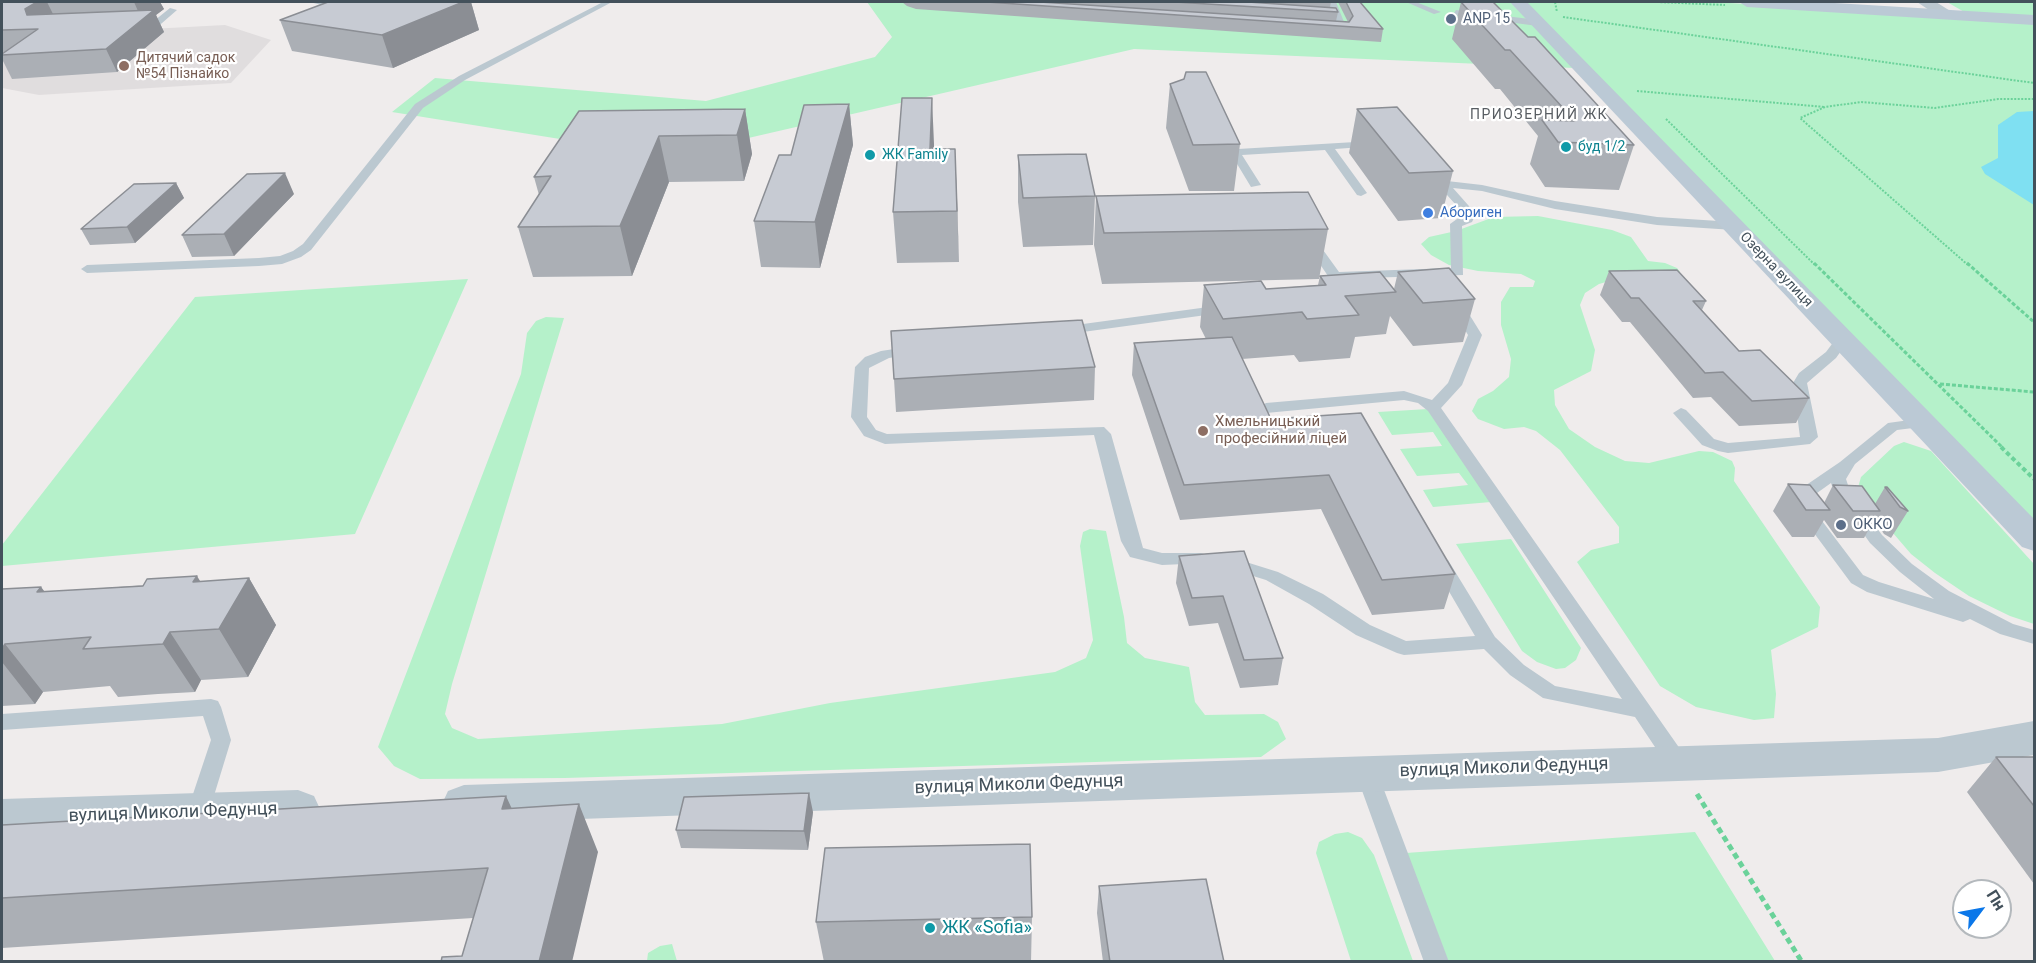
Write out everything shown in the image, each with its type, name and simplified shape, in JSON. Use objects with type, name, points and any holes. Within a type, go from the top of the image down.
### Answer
[{"type":"street","name":"Озерна вулиця","points":[[1518,2],[1548,19],[1734,226],[2034,538]]},
{"type":"street","points":[[1747,2],[2034,20]]},
{"type":"street","points":[[1925,2],[1947,14]]},
{"type":"street","name":"вулиця Миколи Федунця","points":[[423,805],[1938,755],[2034,738]]},
{"type":"street","name":"вулиця Миколи Федунця","points":[[2,818],[340,807]]},
{"type":"lane","points":[[313,2],[331,5]]},
{"type":"lane","points":[[87,269],[259,262],[282,260],[297,254],[307,248],[419,106],[462,78],[608,2]]},
{"type":"lane","points":[[1328,31],[1346,30],[1332,2]]},
{"type":"lane","points":[[1410,2],[1437,12]]},
{"type":"lane","points":[[129,29],[151,28],[173,10]]},
{"type":"lane","points":[[1456,13],[1548,19]]},
{"type":"lane","points":[[1327,15],[1339,16]]},
{"type":"lane","points":[[1255,185],[1232,147],[1328,147],[1386,143]]},
{"type":"lane","points":[[1328,147],[1361,193]]},
{"type":"lane","points":[[1299,234],[1306,234],[1335,276],[1458,272],[1456,224],[1468,219],[1470,214],[1423,160]]},
{"type":"lane","points":[[1443,184],[1482,188],[1610,215],[1657,221],[1734,226]]},
{"type":"lane","points":[[1433,408],[1455,385],[1475,335],[1459,306],[1444,293]]},
{"type":"lane","points":[[1049,333],[1242,306]]},
{"type":"lane","points":[[1682,413],[1708,441],[1718,446],[1728,448],[1804,441],[1810,437],[1800,383],[1804,376],[1832,355],[1839,344],[1836,332]]},
{"type":"lane","points":[[933,348],[886,354],[870,360],[862,367],[859,417],[863,426],[870,433],[885,438],[1098,430],[1103,434],[1130,541],[1136,553],[1162,560],[1209,558],[1272,576],[1316,599],[1363,630],[1404,648],[1488,642]]},
{"type":"lane","points":[[1266,408],[1404,395],[1423,400],[1433,408],[1677,762]]},
{"type":"lane","points":[[1344,401],[1356,421]]},
{"type":"lane","points":[[1924,423],[1893,426],[1802,496],[1802,506],[1857,579],[1873,587],[2034,637]]},
{"type":"lane","points":[[1849,462],[1838,479],[1842,492],[1876,539],[1906,568],[1942,596],[2007,629]]},
{"type":"lane","points":[[1434,552],[1488,642],[1517,670],[1550,693],[1641,710]]},
{"type":"lane","points":[[2,722],[211,707],[221,740],[198,812]]},
{"type":"lane","points":[[1367,774],[1437,962]]},
{"type":"path","points":[[1548,19],[1555,2]]},
{"type":"path","points":[[1548,19],[1565,23]]},
{"type":"path","points":[[1548,19],[2034,83]]},
{"type":"path","points":[[1629,84],[1645,99]]},
{"type":"path","points":[[1637,91],[1825,107],[1861,102],[1935,108],[1998,99],[2034,99]]},
{"type":"path","points":[[1825,107],[1800,118],[2034,322]]},
{"type":"path","points":[[1662,115],[1940,384],[2034,479]]},
{"type":"path","points":[[1940,384],[2034,392]]},
{"type":"path","points":[[1677,762],[1802,962]]},
{"type":"shaded area","name":"Дитячий садок №54 Пізнайко","points":[[225,25],[271,40],[231,83],[39,95],[2,88],[2,48],[19,36]]},
{"type":"green space","points":[[867,2],[1511,2],[1574,68],[1134,49],[744,139],[560,139],[392,112],[435,78],[706,101],[875,57],[892,37]]},
{"type":"green space","points":[[1524,2],[1714,2],[2034,22],[2034,524]]},
{"type":"green space","points":[[1947,2],[2034,2],[2034,18],[1966,13]]},
{"type":"green space","points":[[1538,216],[1612,230],[1631,237],[1648,261],[1665,263],[1677,268],[1680,272],[1620,278],[1599,284],[1585,293],[1580,305],[1595,350],[1591,371],[1554,390],[1555,405],[1569,429],[1595,447],[1625,461],[1649,463],[1699,451],[1713,452],[1732,461],[1735,468],[1734,481],[1820,607],[1818,627],[1771,650],[1776,694],[1774,718],[1754,720],[1696,707],[1660,686],[1577,562],[1591,550],[1619,543],[1619,527],[1560,450],[1536,431],[1524,427],[1504,429],[1478,419],[1472,411],[1478,399],[1493,391],[1509,377],[1511,359],[1501,325],[1501,302],[1510,287],[1533,287],[1535,281],[1521,274],[1478,271],[1449,265],[1431,255],[1421,244],[1429,237],[1456,231],[1494,217]]},
{"type":"green space","points":[[468,279],[355,534],[2,566],[2,545],[195,297]]},
{"type":"green space","points":[[546,317],[564,318],[452,684],[445,714],[452,728],[478,739],[722,724],[830,703],[1055,672],[1086,658],[1093,640],[1080,546],[1083,532],[1090,529],[1106,531],[1124,617],[1127,643],[1145,658],[1189,667],[1195,702],[1205,715],[1264,714],[1278,722],[1286,739],[1261,757],[565,778],[420,779],[394,766],[378,747],[521,374],[527,333],[536,321]]},
{"type":"green space","points":[[1428,409],[1491,502],[1433,507],[1423,490],[1468,485],[1459,473],[1417,476],[1400,449],[1442,446],[1433,432],[1392,435],[1378,412]]},
{"type":"green space","points":[[1904,442],[1931,451],[2034,564],[2034,624],[2010,616],[1969,596],[1935,573],[1911,554],[1857,491],[1861,477],[1894,446]]},
{"type":"green space","points":[[1511,539],[1581,648],[1576,660],[1565,668],[1556,669],[1537,662],[1522,651],[1456,544]]},
{"type":"green space","points":[[1348,832],[1362,838],[1374,855],[1413,961],[1351,961],[1316,853],[1319,842],[1335,834]]},
{"type":"green space","points":[[1695,832],[1775,961],[1448,961],[1406,853]]},
{"type":"green space","points":[[672,944],[677,961],[647,961],[648,953],[660,946]]},
{"type":"water","points":[[2034,111],[2034,205],[1985,174],[1981,167],[1998,158],[1998,125],[2017,112]]},
{"type":"building","points":[[2,2],[37,2],[25,9],[27,15],[154,10],[106,49],[2,55],[38,29],[2,30]]},
{"type":"building","points":[[328,2],[463,2],[382,35],[280,20]]},
{"type":"building","points":[[987,2],[1040,2],[1349,22],[1353,16],[1346,2],[1360,2],[1383,29]]},
{"type":"building","points":[[1175,2],[1248,2],[1336,8],[1338,12]]},
{"type":"building","points":[[1461,2],[1493,2],[1528,37],[1535,37],[1634,145],[1558,142],[1542,120],[1575,121],[1510,50],[1505,50]]},
{"type":"building","points":[[1186,72],[1206,72],[1240,144],[1193,145],[1170,84],[1184,79]]},
{"type":"building","points":[[902,98],[932,98],[930,149],[955,149],[957,211],[893,212]]},
{"type":"building","points":[[849,104],[815,222],[754,221],[779,155],[791,155],[804,105]]},
{"type":"building","points":[[1397,107],[1453,171],[1409,173],[1357,109]]},
{"type":"building","points":[[745,109],[737,135],[659,136],[620,226],[518,227],[551,176],[534,177],[579,111]]},
{"type":"building","points":[[1086,154],[1095,196],[1023,198],[1018,155]]},
{"type":"building","points":[[285,173],[224,234],[182,235],[247,174]]},
{"type":"building","points":[[176,183],[127,227],[81,229],[134,184]]},
{"type":"building","points":[[1308,192],[1328,229],[1104,233],[1096,196]]},
{"type":"building","points":[[1449,268],[1475,299],[1423,303],[1398,272]]},
{"type":"building","points":[[1677,270],[1706,301],[1693,301],[1739,351],[1760,350],[1809,398],[1752,401],[1723,372],[1705,373],[1639,298],[1631,298],[1609,271]]},
{"type":"building","points":[[1380,272],[1396,292],[1345,296],[1359,315],[1307,319],[1302,312],[1223,319],[1204,285],[1261,281],[1266,289],[1326,285],[1320,276]]},
{"type":"building","points":[[1082,320],[1095,367],[894,379],[891,331]]},
{"type":"building","points":[[1232,337],[1271,419],[1361,413],[1455,574],[1382,580],[1329,475],[1184,485],[1134,343]]},
{"type":"building","points":[[1788,484],[1810,485],[1830,510],[1806,510]]},
{"type":"building","points":[[1833,485],[1862,486],[1880,511],[1853,511]]},
{"type":"building","points":[[1885,487],[1887,487],[1908,511],[1900,507]]},
{"type":"building","points":[[1244,551],[1283,658],[1244,660],[1223,596],[1192,598],[1179,556]]},
{"type":"building","points":[[197,576],[193,582],[249,578],[219,629],[170,632],[163,644],[83,649],[91,637],[5,644],[2,649],[2,589],[41,587],[37,592],[143,586],[147,579]]},
{"type":"building","points":[[1996,757],[2034,757],[2034,806]]},
{"type":"building","points":[[809,793],[804,831],[676,830],[684,797]]},
{"type":"building","points":[[506,796],[502,809],[579,804],[539,962],[441,962],[442,957],[462,956],[488,868],[2,898],[2,825]]},
{"type":"building","points":[[1030,844],[1032,917],[816,922],[825,848]]},
{"type":"building","points":[[1206,879],[1224,962],[1110,962],[1099,886]]},
{"type":"place","name":"ANP 15","points":[[1451,19]]},
{"type":"place","name":"Дитячий садок №54 Пізнайко","points":[[124,66]]},
{"type":"place","name":"буд 1/2","points":[[1566,147]]},
{"type":"place","name":"ЖК Family","points":[[870,155]]},
{"type":"place","name":"Абориген","points":[[1428,213]]},
{"type":"place","name":"Хмельницький професійний ліцей","points":[[1203,431]]},
{"type":"place","name":"ОККО","points":[[1841,525]]},
{"type":"place","name":"ЖК «Sofia»","points":[[930,928]]},
{"type":"district","name":"ПРИОЗЕРНИЙ ЖК","points":[[1539,115]]}]
